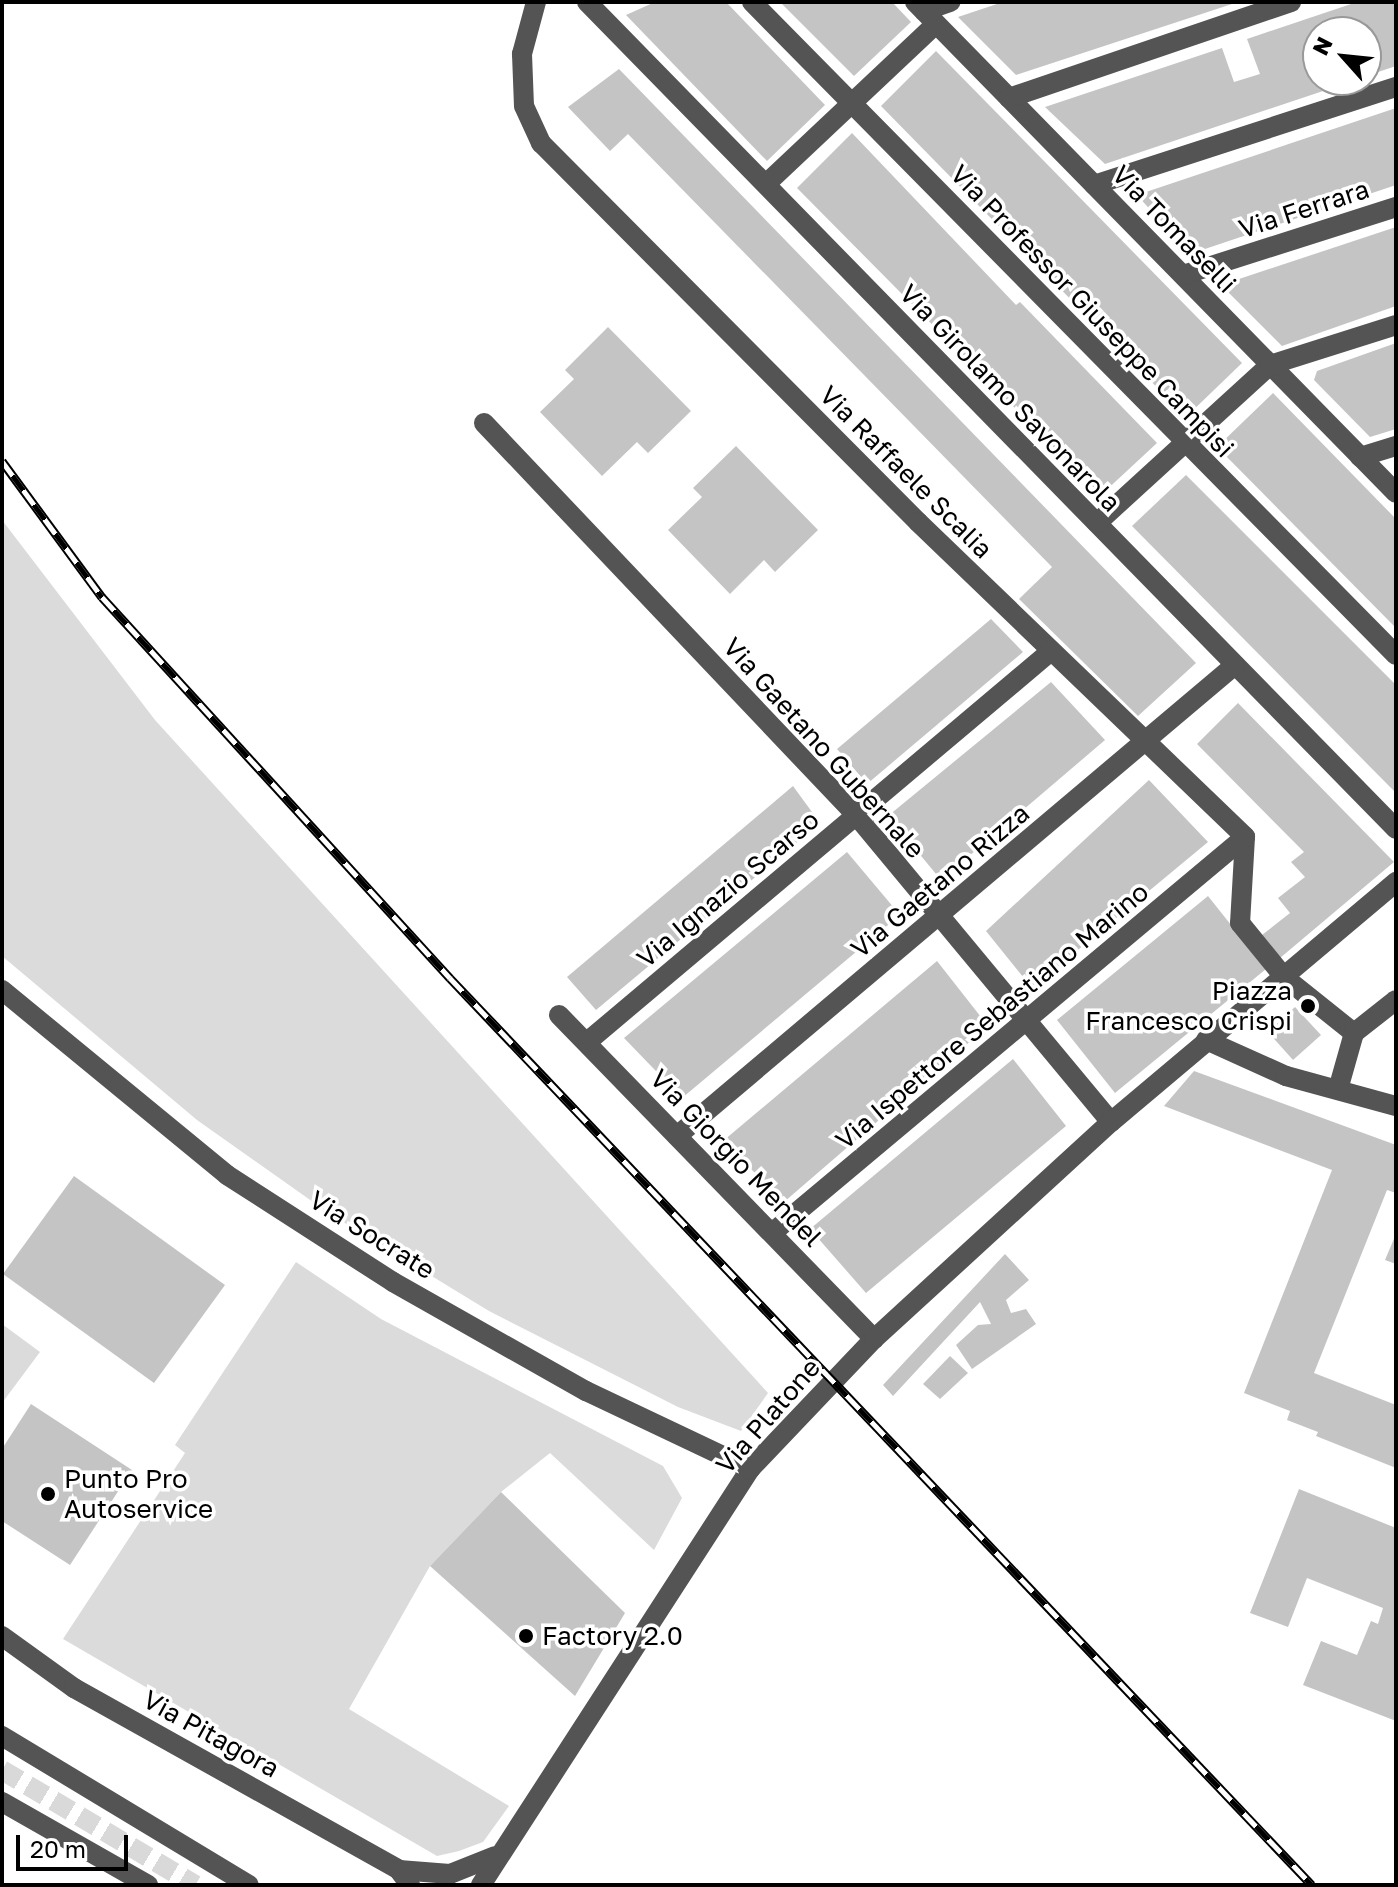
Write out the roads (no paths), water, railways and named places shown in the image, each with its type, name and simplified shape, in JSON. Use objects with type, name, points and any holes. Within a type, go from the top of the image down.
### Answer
[{"type":"street","name":"Via Raffaele Scalia","points":[[536,2],[522,54],[524,106],[541,143],[1050,652],[1245,837]]},
{"type":"street","name":"Via Professor Giuseppe Campisi","points":[[752,2],[1396,655]]},
{"type":"street","points":[[766,184],[852,104],[925,12],[950,2]]},
{"type":"street","points":[[1009,98],[1291,2]]},
{"type":"street","name":"Via Girolamo Savonarola","points":[[594,3],[766,184],[1396,829]]},
{"type":"street","name":"Via Tomaselli","points":[[925,12],[1396,493]]},
{"type":"street","points":[[1094,185],[1396,87]]},
{"type":"street","name":"Via Ferrara","points":[[1183,275],[1396,207]]},
{"type":"street","points":[[1097,523],[1270,365],[1396,325]]},
{"type":"street","name":"Via Gaetano Gubernale","points":[[484,423],[856,815],[1111,1122]]},
{"type":"street","points":[[1360,457],[1396,446]]},
{"type":"street","name":"Via Ignazio Scarso","points":[[587,1042],[1050,652]]},
{"type":"street","name":"Via Gaetano Rizza","points":[[677,1136],[1235,665]]},
{"type":"street","points":[[1245,837],[1240,923],[1279,970],[1354,1033]]},
{"type":"street","name":"Via Ispettore Sebastiano Marino","points":[[772,1233],[1245,837]]},
{"type":"street","name":"Via Platone","points":[[481,1885],[498,1854],[750,1469],[874,1339],[1111,1122],[1206,1040],[1279,970],[1396,882]]},
{"type":"street","name":"Via Socrate","points":[[2,990],[227,1175],[393,1282],[586,1391],[750,1469]]},
{"type":"street","points":[[1339,1086],[1354,1033],[1396,1000]]},
{"type":"street","name":"Via Giorgio Mendel","points":[[559,1015],[874,1339]]},
{"type":"street","points":[[1206,1040],[1286,1076],[1339,1086],[1396,1106]]},
{"type":"street","name":"Via Pitagora","points":[[2,1636],[74,1688],[404,1878]]},
{"type":"street","points":[[2,1736],[249,1885]]},
{"type":"street","points":[[2,1802],[148,1885]]},
{"type":"street","points":[[404,1878],[450,1874],[498,1854]]},
{"type":"tunnel","points":[[2,1770],[195,1885]]},
{"type":"railway","points":[[2,461],[102,597],[450,978],[1312,1885]]},
{"type":"place","name":"Piazza Francesco Crispi","points":[[1308,1006]]},
{"type":"place","name":"Punto Pro Autoservice","points":[[48,1494]]},
{"type":"place","name":"Factory 2.0","points":[[526,1636]]}]
